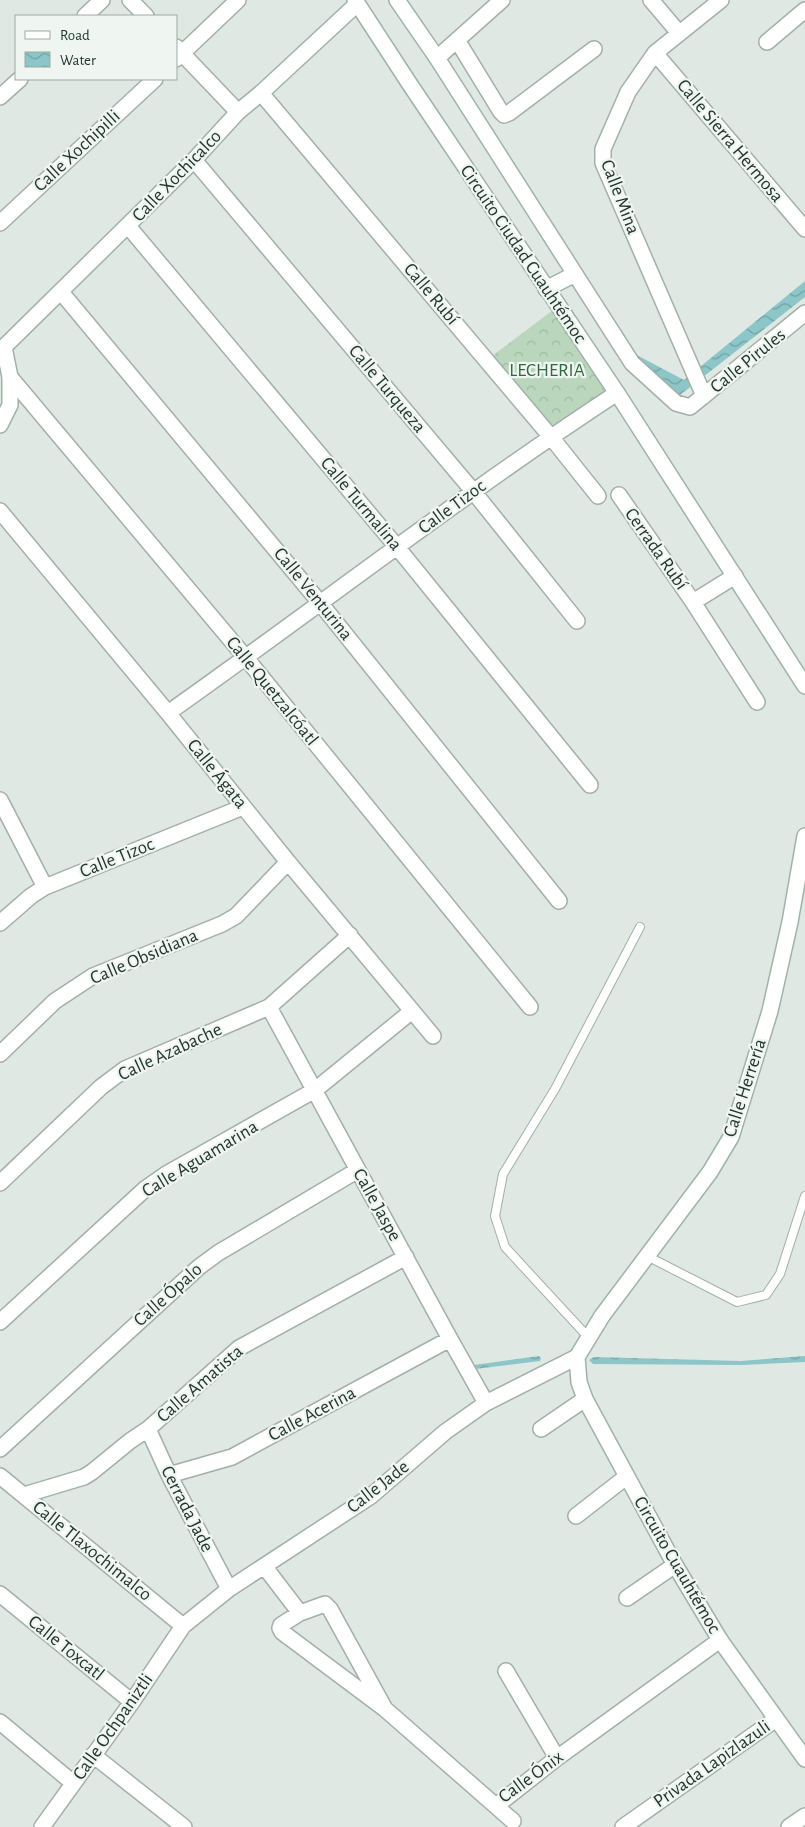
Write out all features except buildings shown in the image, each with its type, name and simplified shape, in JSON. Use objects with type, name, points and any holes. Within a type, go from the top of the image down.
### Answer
[{"type":"street","points":[[86,15],[102,0]]},
{"type":"street","points":[[130,0],[145,15]]},
{"type":"street","points":[[238,0],[178,53],[238,112]]},
{"type":"street","points":[[397,0],[437,58],[575,274],[546,289]]},
{"type":"street","points":[[437,58],[502,0]]},
{"type":"street","points":[[651,0],[679,33]]},
{"type":"street","name":"Calle Mina","points":[[702,390],[603,163],[603,149],[628,92],[655,53],[721,0]]},
{"type":"street","name":"Calle Xochicalco","points":[[2,347],[128,226],[194,160],[238,112],[261,93],[356,2]]},
{"type":"street","name":"Circuito Ciudad Cuauhtémoc","points":[[356,2],[617,393],[805,686]]},
{"type":"street","points":[[767,42],[805,10]]},
{"type":"street","points":[[457,40],[504,115],[594,49]]},
{"type":"street","name":"Calle Sierra Hermosa","points":[[655,53],[805,230]]},
{"type":"street","points":[[0,97],[19,80]]},
{"type":"street","name":"Calle Xochipilli","points":[[0,223],[154,80]]},
{"type":"street","name":"Calle Rubí","points":[[261,93],[551,437],[598,496]]},
{"type":"street","name":"Calle Turqueza","points":[[194,160],[473,492],[577,621]]},
{"type":"street","name":"Calle Turmalina","points":[[128,226],[397,547],[590,785]]},
{"type":"street","name":"Calle Pirules","points":[[575,274],[632,363],[676,403],[690,407],[702,390],[805,313]]},
{"type":"street","name":"Calle Venturina","points":[[61,292],[321,604],[559,901]]},
{"type":"street","points":[[0,425],[10,405],[10,378],[2,347]]},
{"type":"street","name":"Calle Quetzalcóatl","points":[[10,378],[246,658],[530,1007]]},
{"type":"street","name":"Calle Tizoc","points":[[168,713],[321,604],[473,492],[617,393]]},
{"type":"street","name":"Cerrada Rubí","points":[[619,495],[694,602],[757,702]]},
{"type":"street","name":"Calle Ágata","points":[[0,511],[433,1036]]},
{"type":"street","name":"Cerrada Rubí","points":[[694,602],[735,576]]},
{"type":"street","points":[[0,800],[7,824],[45,887]]},
{"type":"street","name":"Calle Tizoc","points":[[0,924],[30,896],[45,887],[243,807]]},
{"type":"street","name":"Calle Herrería","points":[[577,1357],[602,1316],[710,1172],[731,1137],[770,1011],[790,922],[805,836]]},
{"type":"street","name":"Calle Obsidiana","points":[[0,1054],[55,1002],[93,976],[222,924],[236,916],[288,862]]},
{"type":"street","name":"Calle Azabache","points":[[0,1183],[101,1087],[125,1069],[269,1007],[350,935]]},
{"type":"street","name":"Calle Jaspe","points":[[269,1007],[486,1403]]},
{"type":"street","name":"Calle Aguamarina","points":[[0,1322],[145,1189],[168,1173],[315,1090],[412,1011]]},
{"type":"street","name":"Calle Ópalo","points":[[0,1449],[199,1266],[358,1170]]},
{"type":"street","name":"Calle Amatista","points":[[24,1495],[84,1477],[148,1429],[239,1348],[406,1257]]},
{"type":"street","name":"Calle Acerina","points":[[169,1475],[232,1457],[450,1339]]},
{"type":"street","name":"Circuito Cuauhtémoc","points":[[577,1357],[579,1382],[585,1399],[675,1565],[720,1640],[805,1758]]},
{"type":"street","name":"Calle Jade","points":[[183,1626],[228,1589],[371,1496],[446,1432],[486,1403],[577,1357]]},
{"type":"street","points":[[541,1429],[585,1399]]},
{"type":"street","name":"Cerrada Jade","points":[[148,1429],[169,1475],[228,1589]]},
{"type":"street","name":"Calle Tlaxochimalco","points":[[0,1476],[183,1626]]},
{"type":"street","points":[[576,1516],[626,1477]]},
{"type":"street","points":[[627,1598],[675,1565]]},
{"type":"street","points":[[264,1566],[300,1613],[325,1604],[330,1609],[386,1709]]},
{"type":"street","name":"Calle Toxcatl","points":[[0,1594],[132,1702]]},
{"type":"street","name":"Calle Ónix","points":[[300,1613],[282,1625],[280,1628],[282,1632],[386,1709],[496,1806],[557,1758],[720,1640]]},
{"type":"street","name":"Calle Ochpaniztli","points":[[42,1827],[132,1702],[183,1626]]},
{"type":"street","points":[[506,1671],[557,1758]]},
{"type":"street","name":"Privada Lapizlazuli","points":[[623,1827],[776,1719]]},
{"type":"street","points":[[0,1722],[73,1783]]},
{"type":"street","points":[[93,1755],[184,1827]]},
{"type":"street","points":[[496,1806],[513,1821]]},
{"type":"street","points":[[789,1827],[805,1816]]},
{"type":"lane","points":[[588,1338],[505,1247],[495,1216],[503,1174],[555,1089],[640,927]]},
{"type":"lane","points":[[647,1256],[737,1302],[766,1295],[780,1274],[805,1196]]},
{"type":"green space","name":"LECHERIA","points":[[557,307],[612,393],[549,438],[484,362]]},
{"type":"water","points":[[805,281],[805,297],[680,395],[633,362],[631,352],[684,380]]},
{"type":"water","points":[[539,1356],[541,1358],[540,1361],[475,1369],[473,1367],[474,1365]]},
{"type":"water","points":[[805,1356],[805,1362],[742,1365],[593,1364],[589,1360],[594,1357],[741,1361]]}]
